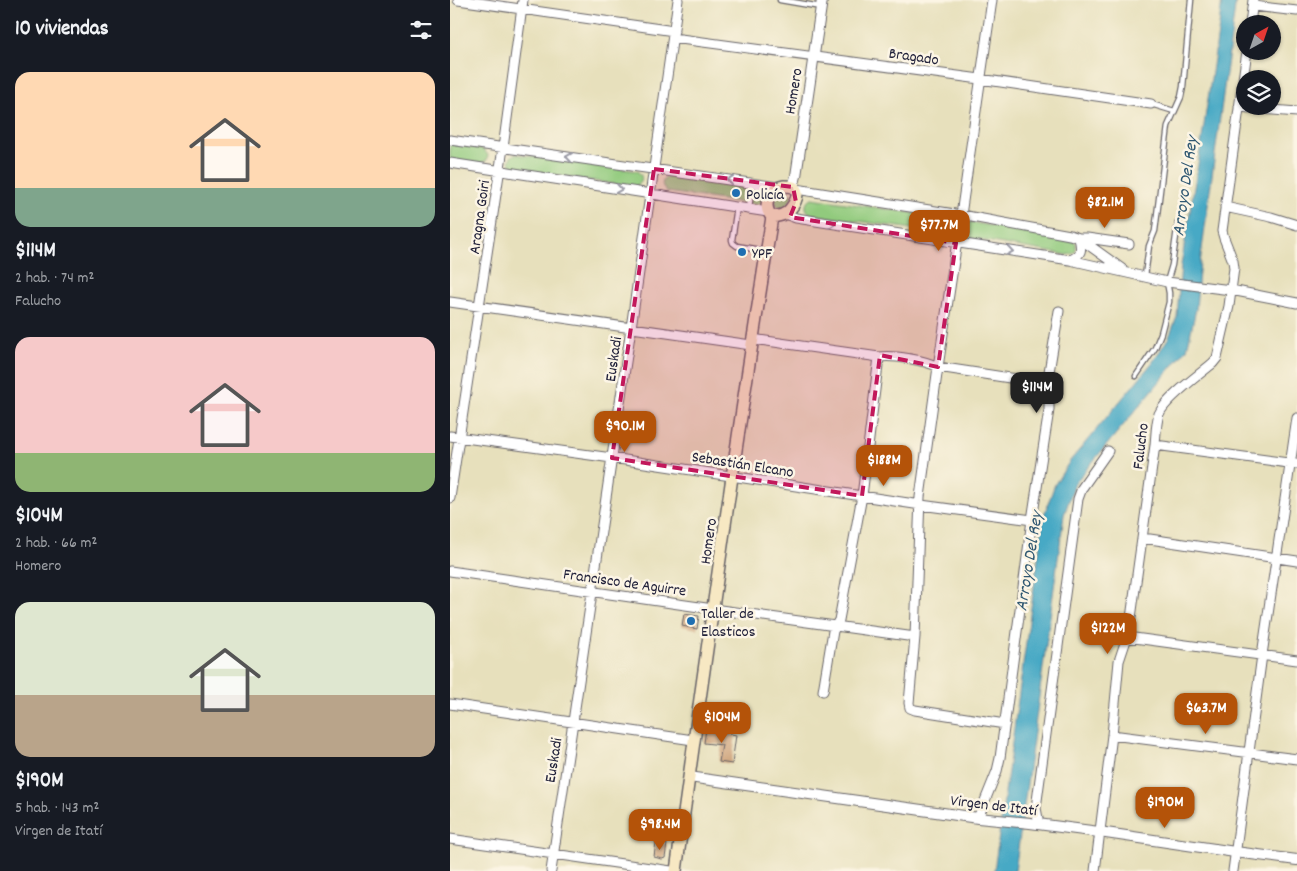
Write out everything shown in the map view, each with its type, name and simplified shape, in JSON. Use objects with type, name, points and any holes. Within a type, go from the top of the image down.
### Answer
[{"type":"main road","points":[[778,187],[794,188],[796,196],[794,205],[785,214],[770,214],[767,204],[772,192],[778,187]]},
{"type":"main road","name":"Homero","points":[[676,871],[693,740],[770,214]]},
{"type":"street","name":"Bragado","points":[[458,0],[522,4],[673,34],[814,57],[1151,104]]},
{"type":"street","name":"Euskadi","points":[[551,871],[678,0]]},
{"type":"street","points":[[992,0],[920,497],[915,637],[909,703],[910,708],[915,710],[1005,724]]},
{"type":"street","points":[[1253,3],[1297,11]]},
{"type":"street","name":"Aragna Goiri","points":[[450,498],[454,436],[480,307],[522,4]]},
{"type":"street","name":"Homero","points":[[794,188],[821,4]]},
{"type":"street","points":[[1281,111],[1297,112]]},
{"type":"street","name":"Falucho","points":[[1095,871],[1119,661],[1131,618],[1158,419],[1167,402],[1217,358],[1229,306],[1234,268],[1222,231],[1238,115]]},
{"type":"street","points":[[450,140],[778,187]]},
{"type":"street","points":[[450,163],[737,207],[770,214]]},
{"type":"street","points":[[794,188],[962,215],[1070,235],[1079,238],[1127,272]]},
{"type":"street","points":[[1225,207],[1297,225]]},
{"type":"street","points":[[785,214],[796,218],[1070,260],[1170,282],[1231,290],[1297,303]]},
{"type":"street","points":[[1079,238],[1129,244]]},
{"type":"street","points":[[1070,260],[1078,257],[1080,254],[1079,238]]},
{"type":"street","points":[[450,302],[631,328],[879,357],[887,356],[930,363],[938,367],[1049,384]]},
{"type":"street","points":[[983,819],[1000,758],[1049,410],[1049,372],[1059,312]]},
{"type":"street","points":[[823,691],[833,631],[839,620],[862,496],[879,357]]},
{"type":"street","points":[[1233,871],[1276,558],[1294,463],[1297,418]]},
{"type":"street","name":"Sebastián Elcano","points":[[454,436],[1032,520]]},
{"type":"street","points":[[1155,445],[1294,463]]},
{"type":"street","points":[[1034,823],[1078,499],[1082,488],[1108,452]]},
{"type":"street","points":[[1142,538],[1297,561]]},
{"type":"street","name":"Francisco de Aguirre","points":[[450,571],[915,637]]},
{"type":"street","points":[[1127,637],[1297,660]]},
{"type":"street","points":[[450,704],[693,740]]},
{"type":"street","points":[[1112,735],[1297,759]]},
{"type":"street","name":"Virgen de Itatí","points":[[689,777],[983,819],[1034,823],[1297,860]]},
{"type":"street","points":[[450,840],[671,871]]},
{"type":"lane","points":[[780,0],[821,4]]},
{"type":"lane","points":[[1145,276],[1149,246],[1155,231],[1168,126],[1181,97],[1183,86],[1191,0]]},
{"type":"lane","points":[[1151,104],[1174,111]]},
{"type":"lane","points":[[748,209],[752,183]]},
{"type":"lane","points":[[737,207],[733,243],[737,246],[766,251]]},
{"type":"lane","points":[[1136,376],[1161,333],[1169,302],[1178,222]]},
{"type":"highlighted area","points":[[654,169],[793,187],[796,202],[790,217],[956,243],[938,367],[880,355],[862,496],[612,458]]},
{"type":"green space","points":[[450,144],[483,149],[488,155],[487,160],[480,164],[450,160]]},
{"type":"green space","points":[[515,154],[637,171],[641,175],[642,180],[634,187],[515,169],[512,168],[509,162]]},
{"type":"green space","points":[[668,176],[757,189],[762,191],[765,196],[762,203],[757,205],[668,192],[662,184]]},
{"type":"green space","points":[[787,191],[792,198],[785,208],[779,208],[775,203],[775,196],[779,192]]},
{"type":"green space","points":[[812,198],[947,218],[952,220],[954,227],[952,232],[947,234],[811,214],[806,206],[807,202]]},
{"type":"green space","points":[[969,222],[1070,239],[1076,243],[1076,251],[1067,255],[969,238],[964,234],[963,227]]},
{"type":"water","points":[[1222,0],[1236,0],[1199,271],[1196,309],[1187,349],[1075,483],[1064,515],[1015,871],[994,871],[1044,515],[1055,484],[1070,461],[1152,363],[1169,337],[1177,317],[1181,265]]},
{"type":"building","name":"Taller de Elasticos","points":[[684,614],[699,616],[697,629],[682,626]]},
{"type":"building","points":[[706,729],[736,735],[732,764],[719,762],[722,745],[704,743]]},
{"type":"building","points":[[656,842],[667,844],[665,858],[654,857]]},
{"type":"place","name":"Policía","points":[[736,193]]},
{"type":"place","name":"YPF","points":[[742,252]]},
{"type":"place","name":"Taller de Elasticos","points":[[691,621]]},
{"type":"water label","name":"Arroyo Del Rey","points":[[1184,186]]},
{"type":"water label","name":"Arroyo Del Rey","points":[[1028,561]]}]
